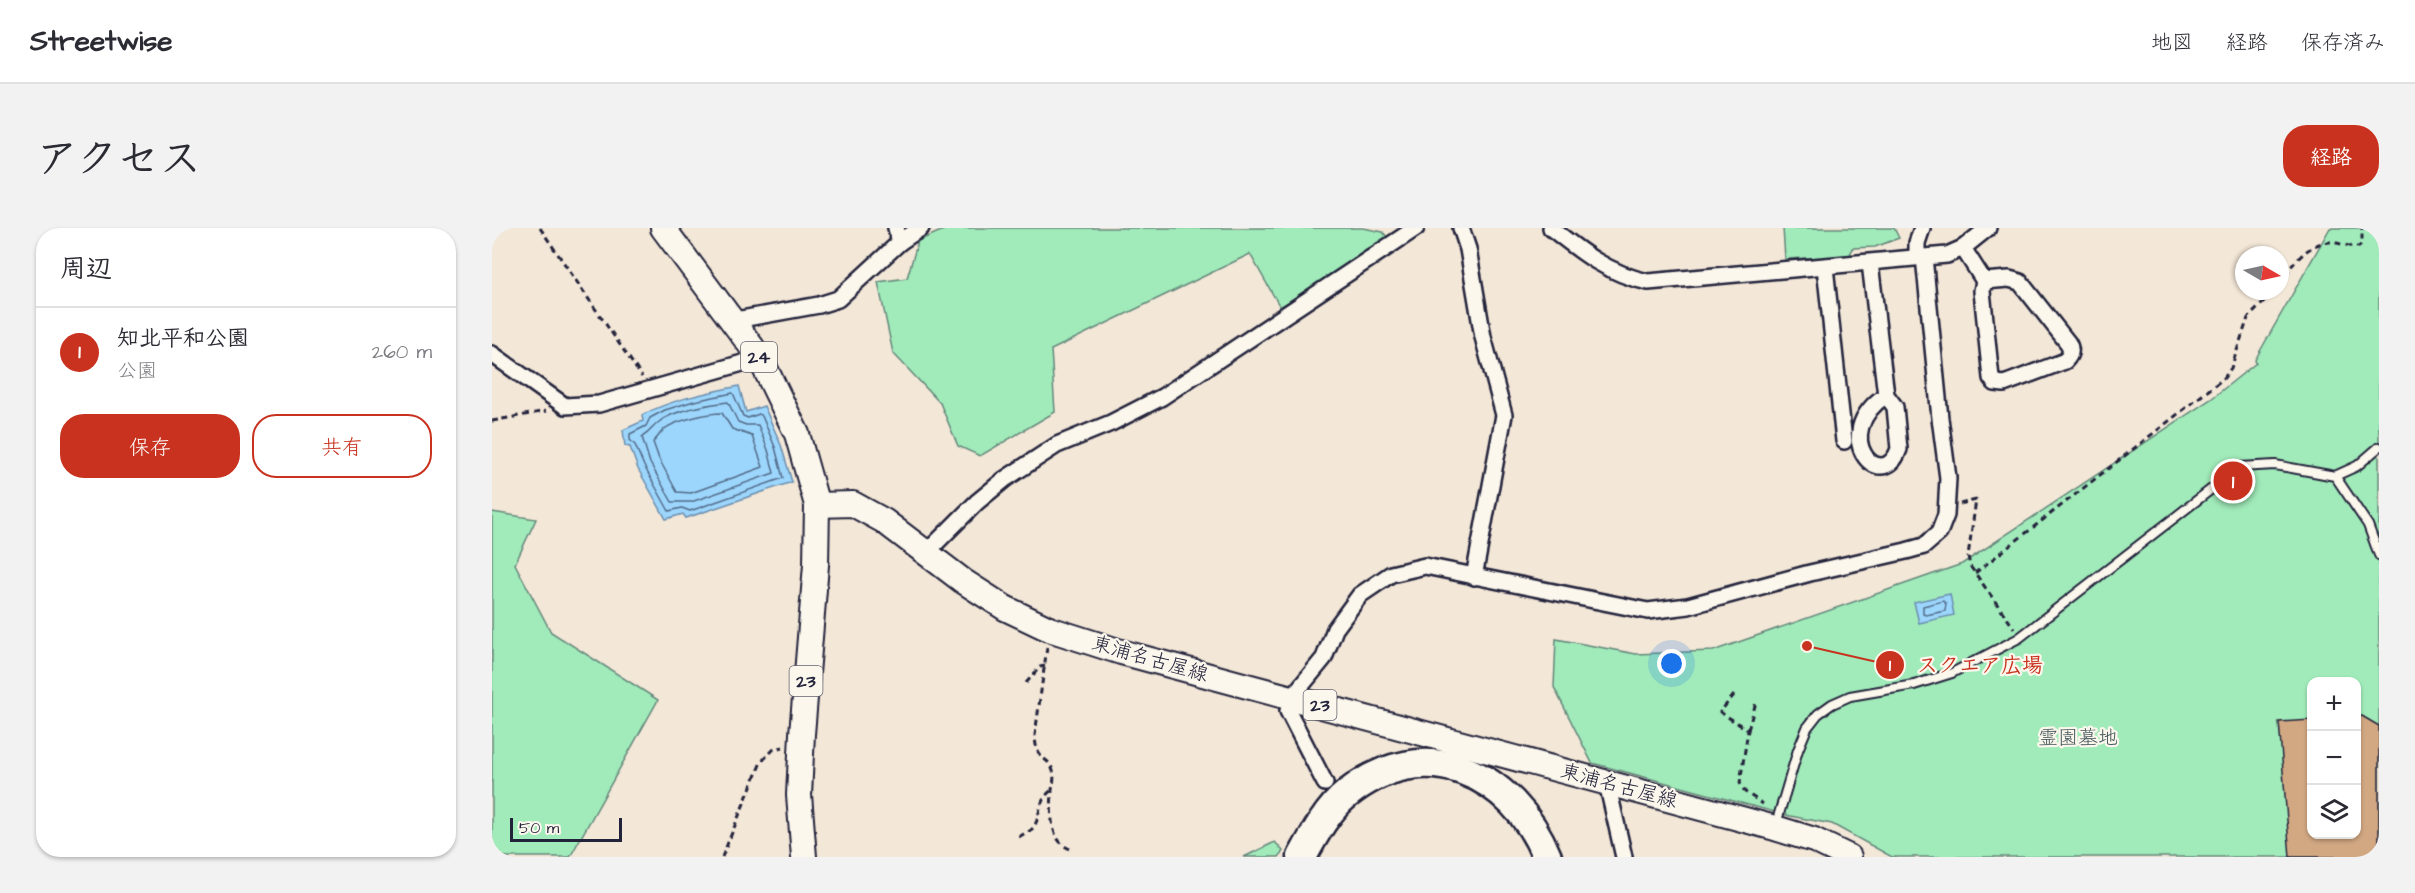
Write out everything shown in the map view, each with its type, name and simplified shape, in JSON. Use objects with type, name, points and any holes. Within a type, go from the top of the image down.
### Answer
[{"type":"highway","points":[[1302,857],[1315,832],[1346,795],[1370,778],[1416,764],[1452,766],[1486,779],[1510,798],[1526,816],[1540,839],[1546,857]]},
{"type":"highway","points":[[1326,857],[1347,815],[1382,789],[1434,781],[1467,788],[1507,812],[1526,836],[1533,857]]},
{"type":"main road","name":"24","points":[[663,228],[730,321],[760,358],[796,434],[817,505]]},
{"type":"main road","name":"東浦名古屋線","points":[[817,505],[853,504],[884,521],[963,581],[1005,608],[1049,629],[1121,652],[1607,783],[1777,821],[1848,857]]},
{"type":"main road","name":"23","points":[[804,857],[799,795],[816,565],[817,505]]},
{"type":"street","points":[[730,321],[819,305],[838,299],[898,235],[921,228]]},
{"type":"street","points":[[926,553],[977,502],[1005,479],[1058,445],[1111,423],[1162,397],[1416,228]]},
{"type":"street","points":[[1461,228],[1468,249],[1483,337],[1504,415],[1474,577]]},
{"type":"street","points":[[1551,228],[1608,270],[1627,278],[1648,282],[1947,255],[1964,248],[1988,228]]},
{"type":"street","points":[[1325,783],[1288,711],[1292,698],[1324,658],[1335,628],[1345,613],[1360,595],[1391,574],[1425,567],[1648,611],[1663,610],[1688,606],[1759,586],[1924,546],[1939,533],[1947,507],[1948,478],[1917,243],[1922,228]]},
{"type":"street","points":[[1964,248],[1984,281],[1982,291],[1991,378],[1995,383],[2004,384],[2065,361],[2069,357],[2071,349],[2068,343],[2020,282],[2009,279],[1984,281]]},
{"type":"street","points":[[1870,263],[1886,395]]},
{"type":"street","points":[[1825,267],[1844,441]]},
{"type":"street","points":[[492,354],[565,406],[599,404],[760,358]]},
{"type":"street","points":[[1607,783],[1624,857]]},
{"type":"lane","points":[[1777,821],[1798,750],[1807,728],[1818,714],[1832,704],[1850,696],[1914,686],[1952,673],[1988,656],[2020,637],[2240,467],[2275,465],[2335,476],[2356,466],[2379,447]]},
{"type":"lane","points":[[2335,476],[2368,525],[2379,555]]},
{"type":"path","points":[[540,228],[643,378],[646,390]]},
{"type":"path","points":[[2289,272],[2316,244],[2333,243],[2359,247],[2362,243],[2362,228]]},
{"type":"path","points":[[1975,573],[2224,378],[2231,368],[2248,318],[2266,300]]},
{"type":"path","points":[[492,421],[565,406]]},
{"type":"path","points":[[1947,507],[1976,500],[1968,556],[1970,566],[2020,637]]},
{"type":"path","points":[[1049,629],[1035,735],[1036,749],[1039,756],[1053,768],[1054,834],[1065,849],[1074,850]]},
{"type":"path","points":[[1026,683],[1041,667],[1045,666]]},
{"type":"path","points":[[1734,695],[1720,712],[1748,730]]},
{"type":"path","points":[[1756,702],[1748,730],[1740,783],[1745,792],[1777,821]]},
{"type":"path","points":[[722,857],[761,762],[774,748],[801,748]]},
{"type":"path","points":[[1019,837],[1034,825],[1039,806],[1052,790]]},
{"type":"green space","points":[[948,228],[1363,228],[1383,232],[1390,241],[1280,307],[1250,254],[1051,350],[1055,412],[980,456],[958,446],[940,403],[893,353],[878,282],[907,278],[918,241]]},
{"type":"green space","points":[[1783,228],[1894,228],[1899,238],[1875,247],[1852,248],[1850,256],[1785,259]]},
{"type":"green space","name":"霊園墓地","points":[[2330,228],[2379,228],[2379,857],[1892,857],[1832,824],[1790,816],[1592,763],[1554,687],[1556,639],[1636,654],[1713,651],[1962,564],[2211,399],[2256,363],[2255,360]]},
{"type":"green space","points":[[492,512],[536,519],[515,564],[551,632],[658,700],[570,857],[492,857]]},
{"type":"green space","points":[[1275,842],[1283,851],[1279,857],[1244,857]]},
{"type":"water","points":[[739,386],[746,412],[764,406],[781,445],[792,482],[686,518],[683,514],[666,519],[638,469],[630,447],[625,446],[623,430],[643,421],[642,415],[665,405]]},
{"type":"water","points":[[1950,594],[1954,615],[1919,623],[1914,602]]},
{"type":"building","points":[[2361,716],[2379,726],[2379,857],[2290,857],[2279,722],[2307,720],[2307,839],[2361,839]]},
{"type":"place","name":"知北平和公園","points":[[2233,481]]},
{"type":"place","name":"スクエア広場","points":[[1807,646]]}]
